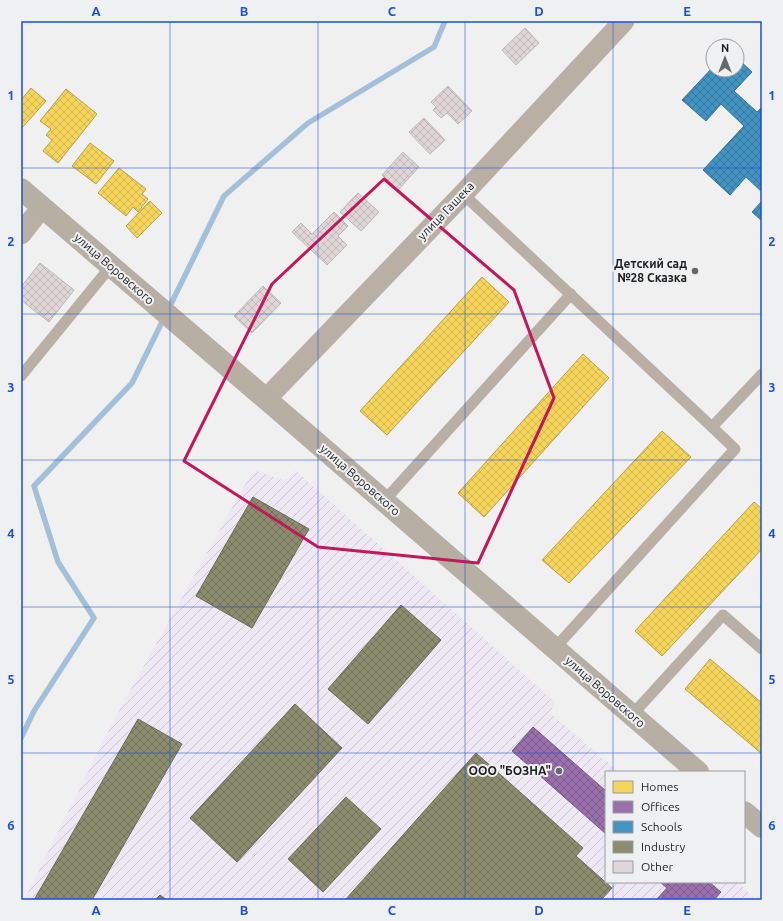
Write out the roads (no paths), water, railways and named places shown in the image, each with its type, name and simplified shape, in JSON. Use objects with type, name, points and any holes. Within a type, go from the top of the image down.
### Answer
[{"type":"street","name":"улица Гашека","points":[[266,399],[463,194],[624,21]]},
{"type":"street","name":"улица Воровского","points":[[21,190],[266,399],[697,771]]},
{"type":"street","points":[[21,234],[42,207]]},
{"type":"street","points":[[745,813],[762,827]]},
{"type":"lane","points":[[463,194],[736,449],[554,648]]},
{"type":"lane","points":[[21,376],[111,266]]},
{"type":"lane","points":[[384,501],[571,294]]},
{"type":"lane","points":[[712,426],[762,374]]},
{"type":"lane","points":[[632,715],[723,615],[762,649]]},
{"type":"waterway","points":[[169,308],[224,196],[308,123],[434,47],[445,21]]},
{"type":"waterway","points":[[21,738],[34,711],[94,618],[58,562],[34,486],[132,383],[164,318]]},
{"type":"place","name":"Детский сад №28 Сказка","points":[[695,271]]},
{"type":"place","name":"ООО \"БОЗНА\"","points":[[559,771]]}]
